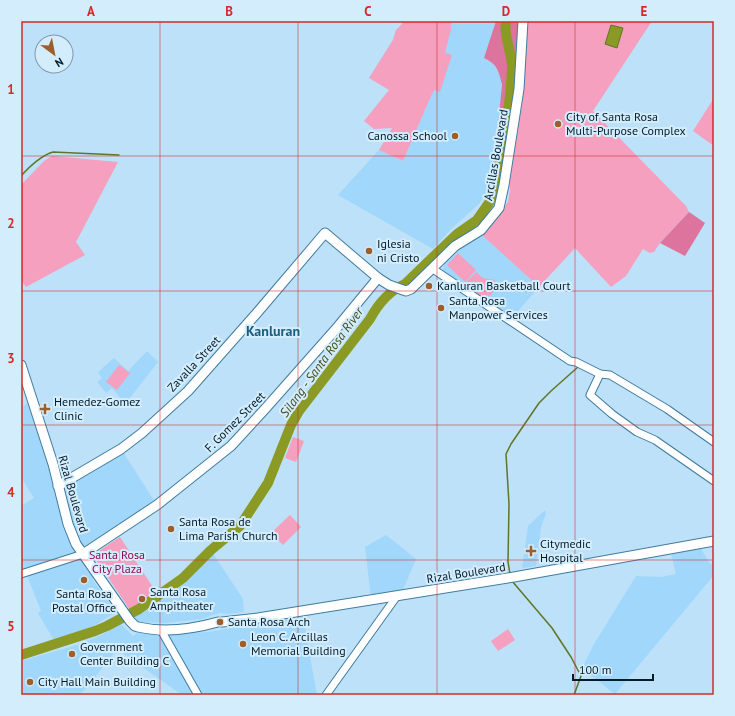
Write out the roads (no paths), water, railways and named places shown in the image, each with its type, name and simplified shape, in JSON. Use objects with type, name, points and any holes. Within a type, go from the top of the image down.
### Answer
[{"type":"main road","name":"Arcillas Boulevard","points":[[325,233],[378,278],[389,285],[406,291],[411,289],[456,246],[481,230],[499,208],[504,185],[519,89],[522,21]]},
{"type":"main road","name":"Zavalla Street","points":[[58,486],[121,449],[142,433],[188,391],[325,233]]},
{"type":"main road","name":"F. Gomez Street","points":[[83,554],[157,505],[231,446],[320,348],[378,278]]},
{"type":"main road","name":"Rizal Boulevard","points":[[21,365],[53,464],[68,524],[76,544],[130,621],[138,627],[161,630],[202,627],[220,622],[258,618],[510,578],[714,541]]},
{"type":"street","points":[[433,269],[570,361],[578,363],[600,374],[610,375],[667,409],[714,442]]},
{"type":"street","points":[[600,374],[590,395],[612,414],[637,432],[655,440],[714,481]]},
{"type":"street","points":[[21,574],[83,554]]},
{"type":"street","points":[[326,695],[397,596]]},
{"type":"street","points":[[161,630],[198,695]]},
{"type":"waterway","name":"Silang - Santa Rosa River","points":[[21,655],[95,631],[139,609],[183,578],[211,550],[240,526],[268,483],[291,425],[299,411],[370,319],[380,303],[394,290],[405,284],[457,234],[477,220],[489,203],[495,190],[508,115],[512,64],[505,27],[506,21]]},
{"type":"waterway","points":[[21,176],[32,165],[53,152],[119,155]]},
{"type":"waterway","points":[[510,574],[508,562],[509,504],[506,454],[511,444],[539,403],[578,367]]},
{"type":"waterway","points":[[512,581],[552,628],[571,657],[581,676],[574,695]]},
{"type":"place","name":"City of Santa Rosa Multi-Purpose Complex","points":[[558,124]]},
{"type":"place","name":"Canossa School","points":[[455,136]]},
{"type":"place","name":"Iglesia ni Cristo","points":[[369,251]]},
{"type":"place","name":"Kanluran Basketball Court","points":[[429,286]]},
{"type":"place","name":"Santa Rosa Manpower Services","points":[[441,308]]},
{"type":"place","name":"Hemedez-Gomez Clinic","points":[[45,409]]},
{"type":"place","name":"Santa Rosa de Lima Parish Church","points":[[171,529]]},
{"type":"place","name":"Citymedic Hospital","points":[[531,551]]},
{"type":"place","name":"Santa Rosa Postal Office","points":[[84,580]]},
{"type":"place","name":"Santa Rosa Ampitheater","points":[[142,599]]},
{"type":"place","name":"Santa Rosa Arch","points":[[220,622]]},
{"type":"place","name":"Leon C. Arcillas Memorial Building","points":[[243,644]]},
{"type":"place","name":"Government Center Building C","points":[[72,654]]},
{"type":"place","name":"City Hall Main Building","points":[[30,682]]},
{"type":"district","name":"Kanluran","points":[[273,331]]},
{"type":"park label","name":"Santa Rosa City Plaza","points":[[117,562]]}]
